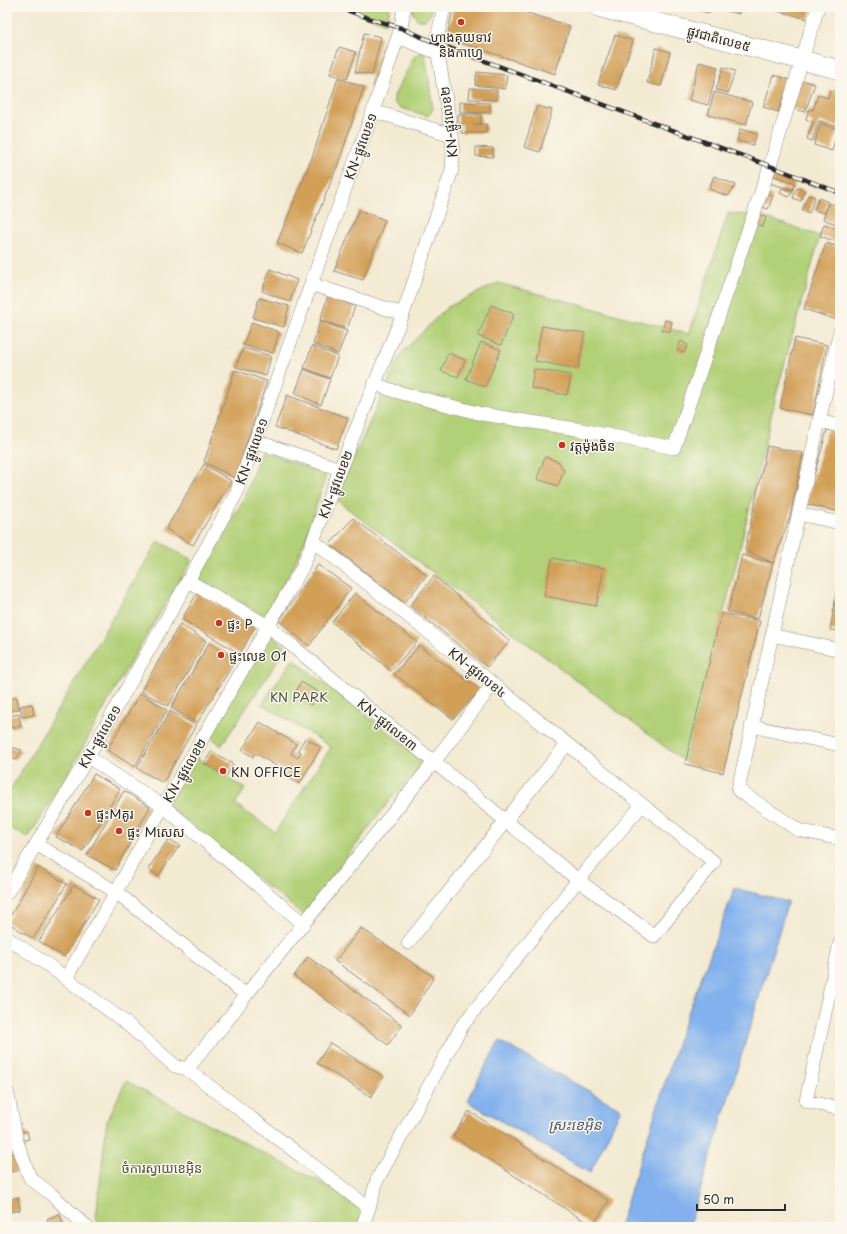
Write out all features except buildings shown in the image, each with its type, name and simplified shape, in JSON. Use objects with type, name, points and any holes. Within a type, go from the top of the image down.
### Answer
[{"type":"highway","name":"ផ្លូវជាតិលេខ៥","points":[[598,7],[840,70]]},
{"type":"street","name":"KN-ផ្លូវលេខ១","points":[[7,893],[88,757],[236,494],[373,111],[399,32],[404,7]]},
{"type":"street","points":[[399,32],[437,48],[444,7]]},
{"type":"street","points":[[375,384],[394,391],[482,414],[576,429],[674,448],[770,166],[818,7]]},
{"type":"street","name":"KN-ផ្លូវលេខ២","points":[[66,978],[116,892],[163,806],[302,568],[313,541],[340,469],[403,314],[452,170],[452,135],[437,48]]},
{"type":"street","points":[[373,111],[452,135]]},
{"type":"street","points":[[311,284],[403,314]]},
{"type":"street","points":[[840,331],[738,790],[798,830],[840,839]]},
{"type":"street","points":[[819,421],[840,426]]},
{"type":"street","points":[[255,441],[340,469]]},
{"type":"street","points":[[799,514],[840,522]]},
{"type":"street","name":"KN-ផ្លូវលេខ៤","points":[[313,541],[389,600],[714,862],[654,936],[578,880]]},
{"type":"street","name":"KN-ផ្លូវលេខ៣","points":[[188,581],[268,626],[578,880]]},
{"type":"street","points":[[772,635],[840,650]]},
{"type":"street","points":[[187,1069],[226,1023],[246,995],[434,762],[493,684]]},
{"type":"street","points":[[751,726],[840,745]]},
{"type":"street","points":[[408,943],[566,744]]},
{"type":"street","points":[[88,757],[163,806],[304,924]]},
{"type":"street","points":[[362,1227],[377,1180],[462,1026],[578,880],[642,805]]},
{"type":"street","points":[[36,844],[116,892],[246,995]]},
{"type":"street","points":[[7,938],[66,978],[126,1023],[176,1066],[187,1069],[369,1208]]},
{"type":"street","points":[[840,943],[806,1101],[840,1109]]},
{"type":"street","points":[[7,1091],[18,1142],[30,1178],[51,1194],[86,1227]]},
{"type":"green space","points":[[341,7],[390,7],[386,23]]},
{"type":"green space","points":[[413,7],[431,7],[431,14],[425,20],[418,20],[413,13]]},
{"type":"green space","points":[[383,43],[389,46],[375,88],[370,86]]},
{"type":"green space","points":[[420,52],[425,54],[433,109],[428,116],[398,107],[394,102],[394,96],[414,57]]},
{"type":"green space","name":"វត្តម៉ុងចិន","points":[[728,213],[760,216],[820,236],[777,391],[735,569],[685,762],[335,499],[401,354],[446,308],[498,283],[689,334]]},
{"type":"green space","points":[[261,451],[326,475],[306,538],[294,565],[265,616],[196,578],[243,501]]},
{"type":"green space","points":[[158,541],[192,560],[125,671],[72,767],[28,838],[7,826],[7,795]]},
{"type":"green space","points":[[268,633],[286,648],[221,746],[208,733]]},
{"type":"green space","name":"KN PARK","points":[[293,659],[427,762],[393,796],[303,915],[167,805],[192,755],[245,789],[235,804],[275,832],[331,747],[262,704]]},
{"type":"green space","name":"ចំការស្វាយខេអ៊ិន","points":[[126,1081],[369,1208],[361,1227],[95,1227],[107,1120]]},
{"type":"water","points":[[735,888],[788,902],[689,1227],[619,1227],[682,1029]]},
{"type":"water","name":"ស្រះខេអ៊ិន","points":[[499,1041],[621,1109],[590,1173],[467,1101]]},
{"type":"railway","points":[[338,7],[401,28],[436,43],[840,193]]},
{"type":"place","name":"ហាងគុយទាវ និងកាហ្វេ","points":[[461,22]]},
{"type":"place","name":"វត្តម៉ុងចិន","points":[[562,445]]},
{"type":"place","name":"ផ្ទះ P","points":[[219,623]]},
{"type":"place","name":"ផ្ទះលេខ O1","points":[[221,655]]},
{"type":"place","name":"KN OFFICE","points":[[223,771]]},
{"type":"place","name":"ផ្ទះMគូរ","points":[[88,813]]},
{"type":"place","name":"ផ្ទះ Mសេស","points":[[119,831]]}]
